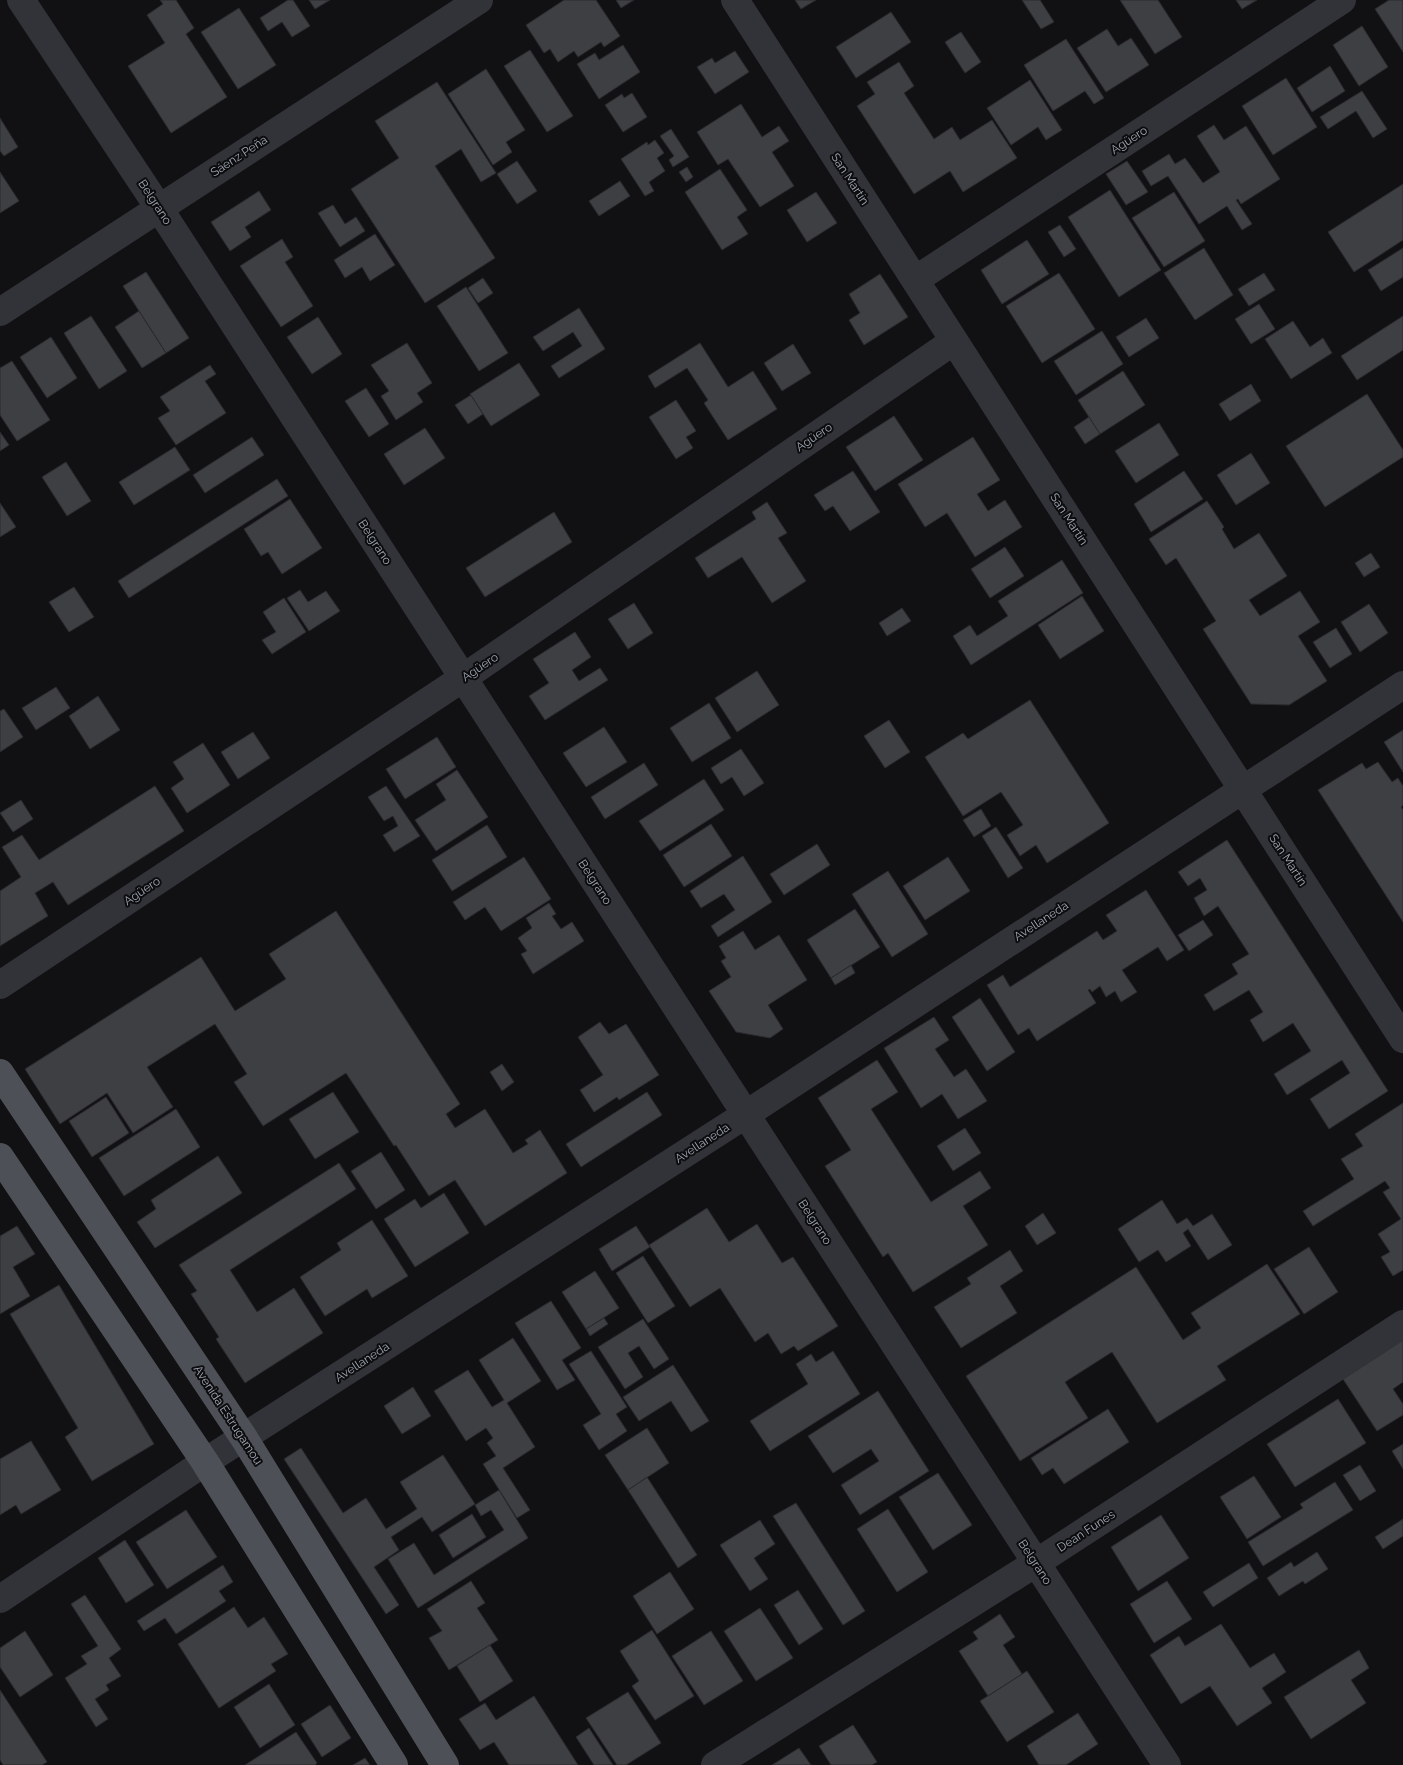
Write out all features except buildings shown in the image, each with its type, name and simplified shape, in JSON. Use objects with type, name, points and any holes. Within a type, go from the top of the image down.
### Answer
[{"type":"main road","name":"Avenida Estrugamou","points":[[0,1073],[244,1438],[445,1765]]},
{"type":"main road","points":[[0,1157],[206,1462],[394,1765]]},
{"type":"street","name":"Belgrano","points":[[20,0],[159,208],[1167,1765]]},
{"type":"street","name":"Sáenz Peña","points":[[0,312],[480,0]]},
{"type":"street","name":"San Martín","points":[[735,0],[1403,1039]]},
{"type":"street","name":"Agüero","points":[[915,280],[1342,0]]},
{"type":"street","name":"Agüero","points":[[0,985],[463,678],[954,341]]},
{"type":"street","name":"Avellaneda","points":[[0,1599],[206,1462],[746,1115],[1403,685]]},
{"type":"street","name":"Dean Funes","points":[[714,1765],[1036,1563],[1403,1324]]}]
